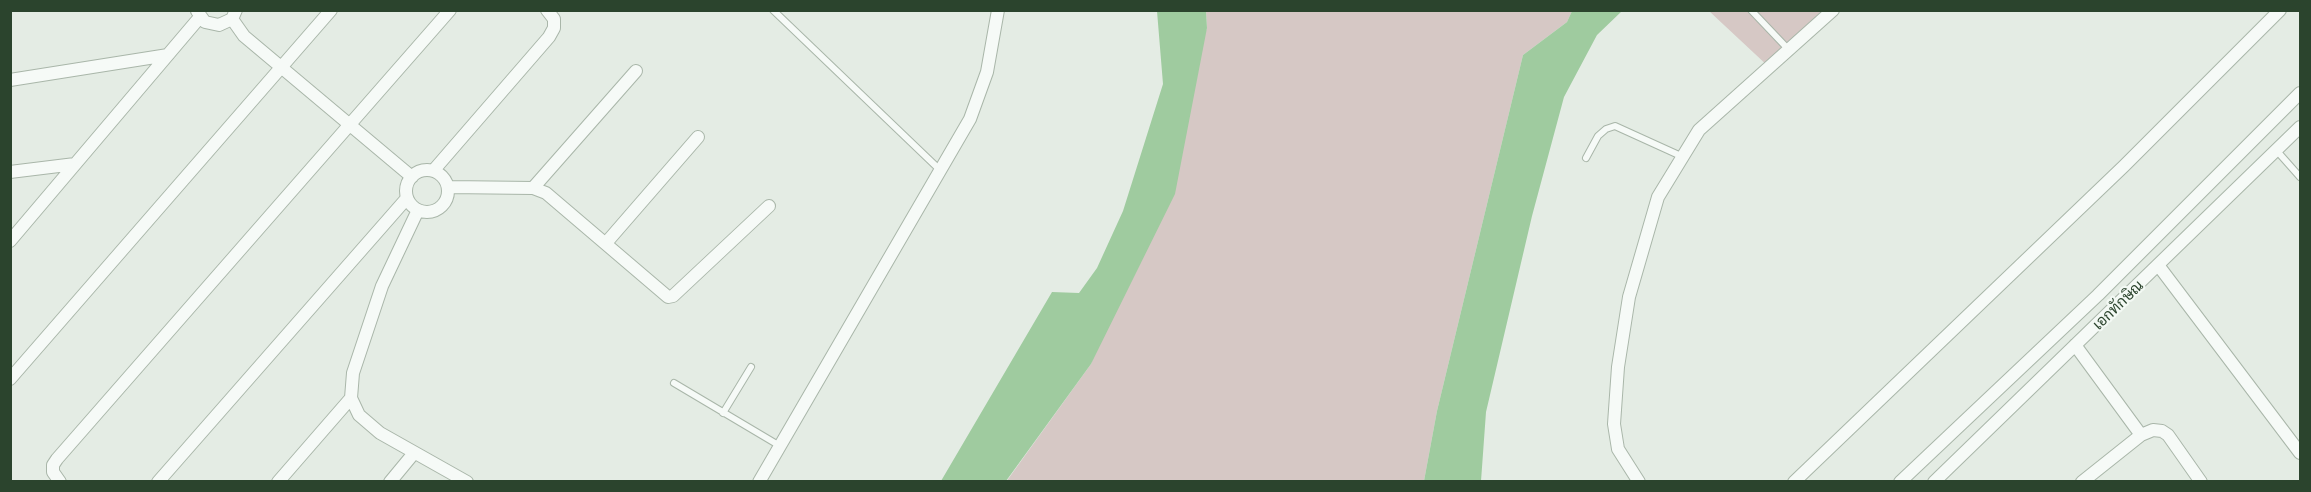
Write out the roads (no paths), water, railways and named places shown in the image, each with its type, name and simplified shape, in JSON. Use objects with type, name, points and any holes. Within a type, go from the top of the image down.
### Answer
[{"type":"street","points":[[10,379],[331,10]]},
{"type":"street","points":[[60,482],[53,472],[53,465],[57,459],[450,10]]},
{"type":"street","points":[[433,171],[549,37],[554,28],[554,19],[547,10]]},
{"type":"street","points":[[759,482],[970,119],[984,81],[998,10]]},
{"type":"street","points":[[1639,482],[1618,449],[1614,424],[1618,367],[1629,297],[1658,197],[1699,130],[1833,10]]},
{"type":"street","points":[[1794,482],[2132,158],[2280,10]]},
{"type":"street","points":[[10,241],[168,55],[198,14],[212,25],[226,23],[234,15],[244,36],[412,177]]},
{"type":"street","points":[[10,80],[168,55]]},
{"type":"street","points":[[533,188],[636,71]]},
{"type":"street","points":[[1900,482],[2098,295],[2301,93]]},
{"type":"street","name":"เอกทักษิณ","points":[[1934,482],[2301,127]]},
{"type":"street","points":[[606,243],[698,137]]},
{"type":"street","points":[[10,172],[75,164]]},
{"type":"street","points":[[433,171],[445,180],[448,187],[445,202],[440,208],[433,212],[418,210],[411,206],[407,198],[407,183],[412,177],[418,172],[433,171]]},
{"type":"street","points":[[448,187],[533,188],[546,193],[668,297],[673,296],[769,206]]},
{"type":"street","points":[[159,482],[407,198]]},
{"type":"street","points":[[418,210],[382,286],[353,373],[351,398],[359,415],[380,433],[467,482]]},
{"type":"street","points":[[2158,265],[2301,453]]},
{"type":"street","points":[[2076,345],[2141,435]]},
{"type":"street","points":[[278,482],[351,398]]},
{"type":"street","points":[[2082,482],[2141,435],[2153,430],[2162,431],[2168,435],[2201,482]]},
{"type":"street","points":[[390,482],[414,453]]},
{"type":"lane","points":[[773,10],[940,170]]},
{"type":"lane","points":[[1751,10],[1789,51]]},
{"type":"lane","points":[[1586,158],[1598,136],[1606,129],[1615,126],[1681,156]]},
{"type":"lane","points":[[2277,151],[2301,177]]},
{"type":"lane","points":[[723,413],[751,368]]},
{"type":"lane","points":[[674,383],[781,447]]}]
